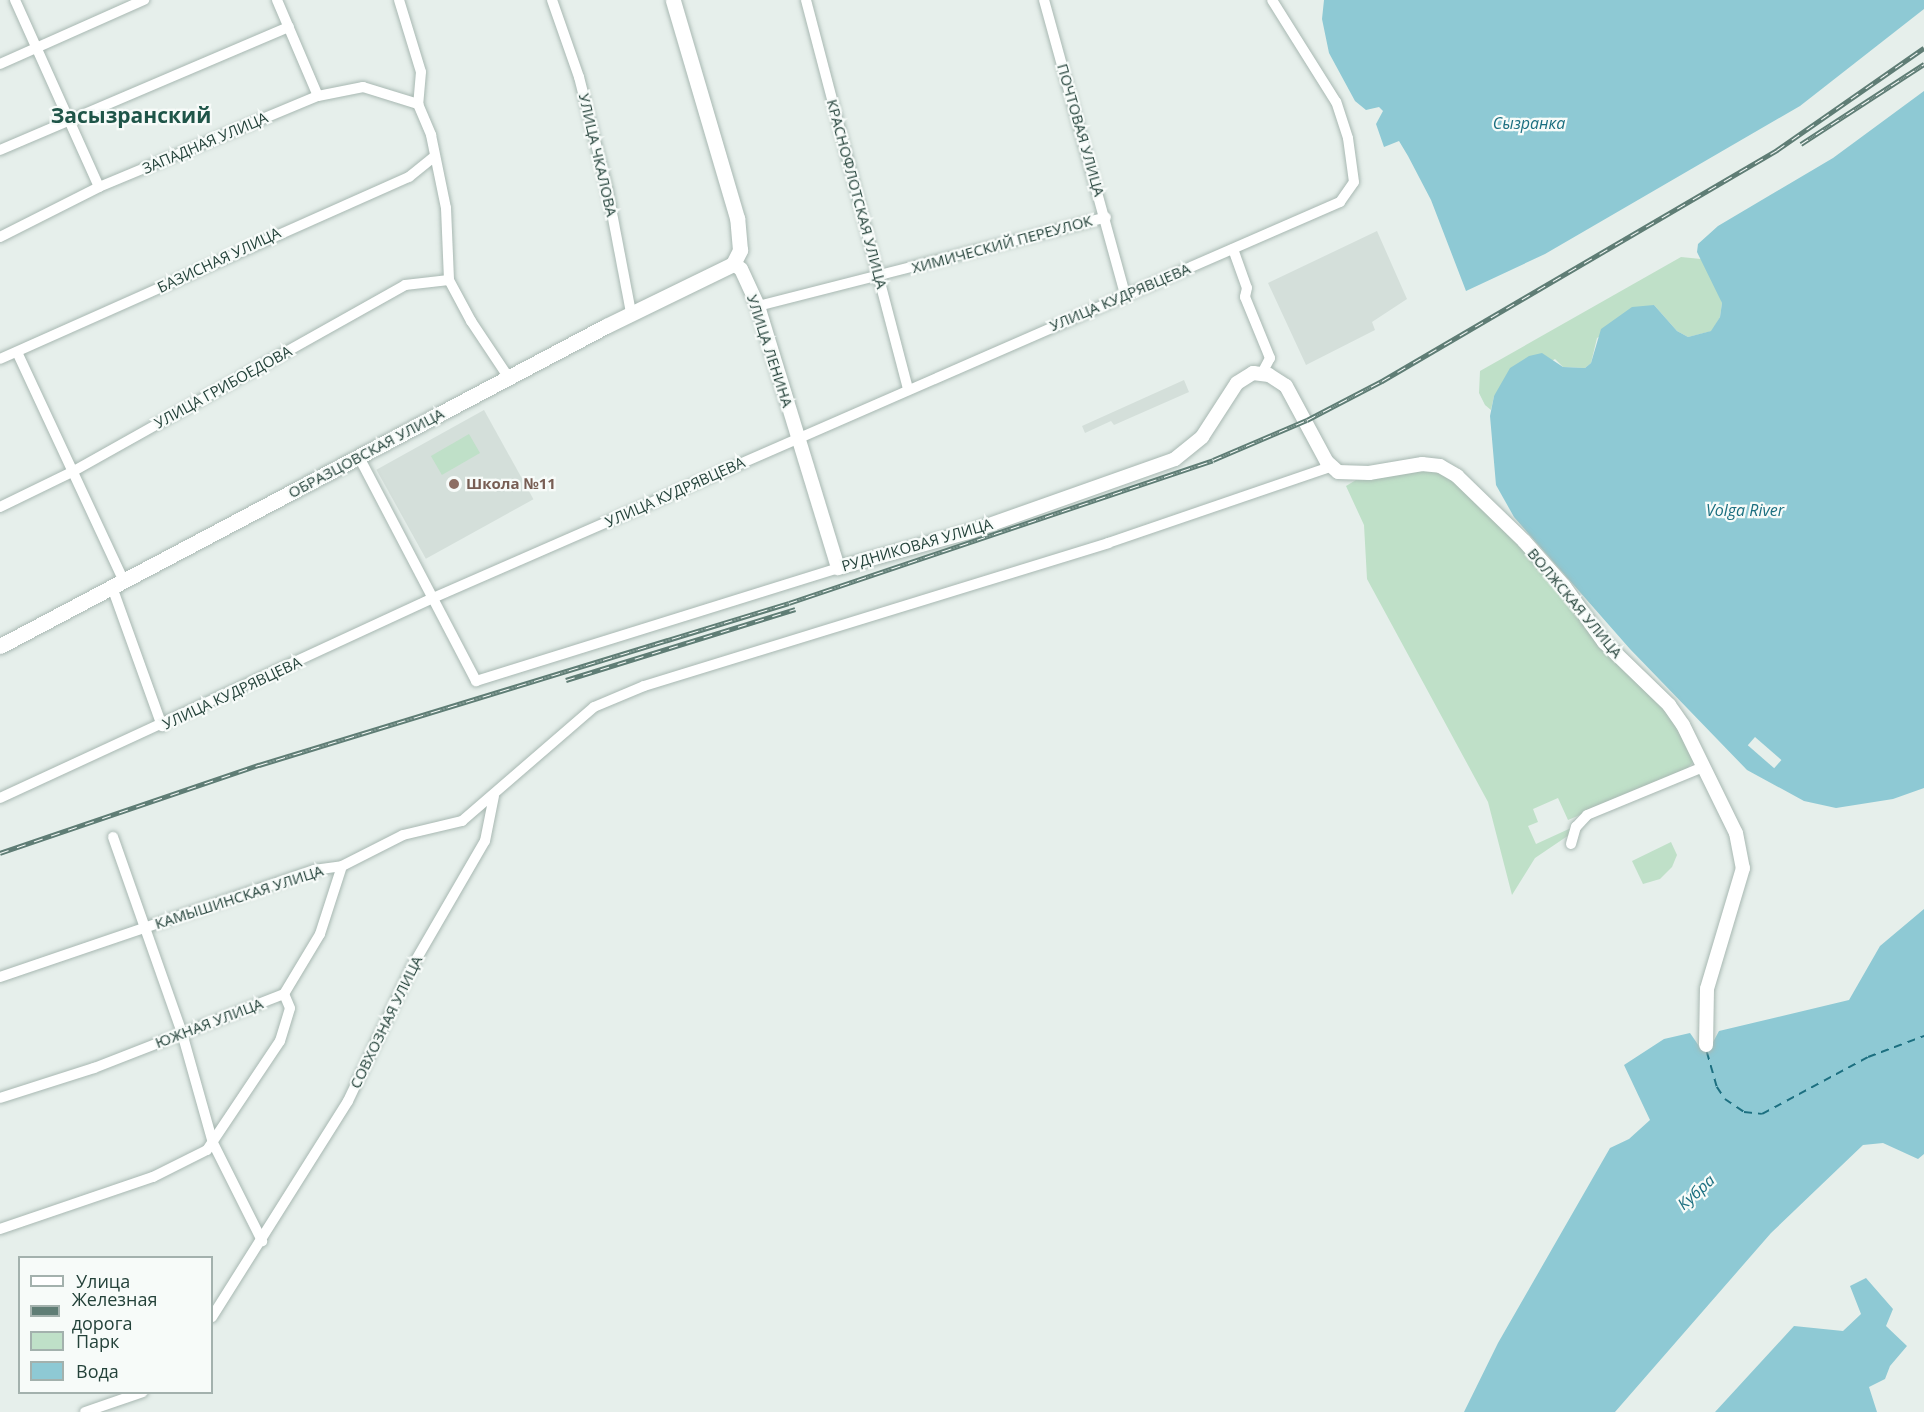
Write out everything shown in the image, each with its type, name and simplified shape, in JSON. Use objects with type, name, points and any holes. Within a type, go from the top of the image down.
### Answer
[{"type":"main road","points":[[673,0],[737,218],[740,250],[733,264]]},
{"type":"main road","name":"ОБРАЗЦОВСКАЯ УЛИЦА","points":[[0,646],[630,314],[733,264]]},
{"type":"street","points":[[15,0],[99,187]]},
{"type":"street","points":[[0,64],[144,0]]},
{"type":"street","points":[[277,0],[318,96]]},
{"type":"street","points":[[399,0],[421,72],[418,104],[435,156],[446,208],[449,280],[471,321],[509,378]]},
{"type":"street","name":"УЛИЦА ЧКАЛОВА","points":[[552,0],[579,77],[606,181],[630,314]]},
{"type":"street","name":"КРАСНОФЛОТСКАЯ УЛИЦА","points":[[806,0],[908,388]]},
{"type":"street","name":"ПОЧТОВАЯ УЛИЦА","points":[[1044,0],[1106,217],[1125,295]]},
{"type":"street","name":"УЛИЦА КУДРЯВЦЕВА","points":[[0,798],[162,726],[433,598],[908,388],[1340,202],[1351,191],[1354,182],[1348,138],[1336,102],[1272,0]]},
{"type":"street","points":[[0,150],[289,27]]},
{"type":"street","name":"ЗАПАДНАЯ УЛИЦА","points":[[0,237],[99,187],[318,96],[363,87],[418,104]]},
{"type":"street","name":"БАЗИСНАЯ УЛИЦА","points":[[0,359],[409,177],[435,156]]},
{"type":"street","name":"ХИМИЧЕСКИЙ ПЕРЕУЛОК","points":[[758,306],[1106,217]]},
{"type":"street","points":[[1233,249],[1247,288],[1245,297],[1270,358],[1262,373],[1286,386],[1307,420],[1330,467]]},
{"type":"street","name":"УЛИЦА ЛЕНИНА","points":[[733,264],[741,269],[758,306],[838,568]]},
{"type":"street","name":"УЛИЦА ГРИБОЕДОВА","points":[[0,507],[72,472],[405,285],[449,280]]},
{"type":"street","points":[[17,352],[72,472],[118,584],[162,726]]},
{"type":"street","name":"РУДНИКОВАЯ УЛИЦА","points":[[433,598],[473,676],[481,682],[838,568],[972,531],[1175,459],[1202,437],[1237,383],[1253,373],[1262,373]]},
{"type":"street","points":[[359,457],[433,598]]},
{"type":"street","name":"ВОЛЖСКАЯ УЛИЦА","points":[[1330,467],[1338,472],[1358,474],[1431,464],[1457,476],[1524,541],[1564,586],[1604,642],[1669,705],[1683,725],[1736,833],[1743,868],[1707,988],[1706,1045]]},
{"type":"street","name":"КАМЫШИНСКАЯ УЛИЦА","points":[[0,978],[314,870],[342,866],[403,835],[462,821],[494,795],[541,749],[594,707],[619,696],[1108,543],[1330,467]]},
{"type":"street","points":[[1571,844],[1580,820],[1587,815],[1703,767]]},
{"type":"street","name":"СОВХОЗНАЯ УЛИЦА","points":[[213,1315],[262,1241],[313,1151],[348,1101],[413,965],[485,841],[494,795]]},
{"type":"street","points":[[113,837],[182,1033],[213,1143],[262,1241]]},
{"type":"street","points":[[0,1229],[153,1177],[189,1162],[213,1143],[280,1041],[290,1008],[284,994],[320,934],[342,866]]},
{"type":"street","name":"ЮЖНАЯ УЛИЦА","points":[[0,1098],[94,1068],[284,994]]},
{"type":"street","points":[[85,1412],[137,1394]]},
{"type":"shaded area","points":[[1377,231],[1407,299],[1372,322],[1375,330],[1306,365],[1268,283]]},
{"type":"shaded area","points":[[1184,380],[1189,392],[1114,425],[1111,421],[1085,433],[1082,426]]},
{"type":"shaded area","name":"Школа №11","points":[[484,410],[533,499],[426,559],[376,470]]},
{"type":"green space","points":[[1681,257],[1701,259],[1718,288],[1722,303],[1720,317],[1712,331],[1688,337],[1677,331],[1654,305],[1597,338],[1591,363],[1585,368],[1563,367],[1555,359],[1494,396],[1491,410],[1485,405],[1479,393],[1480,371]]},
{"type":"green space","points":[[469,434],[480,453],[442,475],[431,456]]},
{"type":"green space","points":[[1422,469],[1436,471],[1453,480],[1552,579],[1601,648],[1669,713],[1695,760],[1685,771],[1568,820],[1558,798],[1533,809],[1538,822],[1528,826],[1536,844],[1571,828],[1569,835],[1535,858],[1512,895],[1488,802],[1367,579],[1364,525],[1346,486],[1356,480]]},
{"type":"green space","points":[[1671,842],[1677,855],[1672,867],[1660,879],[1643,884],[1632,861]]},
{"type":"water","name":"Сызранка","points":[[1324,0],[1924,0],[1924,9],[1800,106],[1545,254],[1466,291],[1431,200],[1408,156],[1399,141],[1384,147],[1376,124],[1383,111],[1379,107],[1366,110],[1355,101],[1329,53],[1322,19]]},
{"type":"water","name":"Volga River","points":[[1924,91],[1924,788],[1893,799],[1836,808],[1804,801],[1747,770],[1630,649],[1514,517],[1496,485],[1490,416],[1494,396],[1510,368],[1529,356],[1542,353],[1563,367],[1585,368],[1591,363],[1601,329],[1632,307],[1654,305],[1677,331],[1688,337],[1711,331],[1720,317],[1722,303],[1697,252],[1698,244],[1718,226],[1833,158]]},
{"type":"water","name":"Кубра","points":[[1924,909],[1924,1154],[1918,1159],[1883,1143],[1863,1145],[1771,1233],[1615,1412],[1464,1412],[1498,1343],[1610,1148],[1629,1139],[1650,1120],[1624,1065],[1664,1039],[1690,1033],[1699,1046],[1712,1044],[1719,1031],[1849,1000],[1880,946]]},
{"type":"water","points":[[1866,1278],[1893,1309],[1886,1326],[1907,1346],[1890,1366],[1885,1379],[1869,1387],[1877,1412],[1715,1412],[1794,1326],[1843,1331],[1861,1314],[1850,1286]]},
{"type":"pier","points":[[1755,737],[1781,760],[1774,768],[1748,745]]},
{"type":"ferry route","points":[[1707,1052],[1717,1087],[1725,1099],[1744,1112],[1762,1114],[1868,1057],[1924,1036]]},
{"type":"railway","points":[[0,853],[259,765],[789,603],[1213,460],[1307,420],[1382,381],[1777,150],[1924,48]]},
{"type":"railway","points":[[1801,144],[1924,64]]},
{"type":"railway","points":[[566,680],[795,609]]},
{"type":"place","name":"Школа №11","points":[[454,484]]},
{"type":"district","name":"Засызранский","points":[[131,115]]}]
